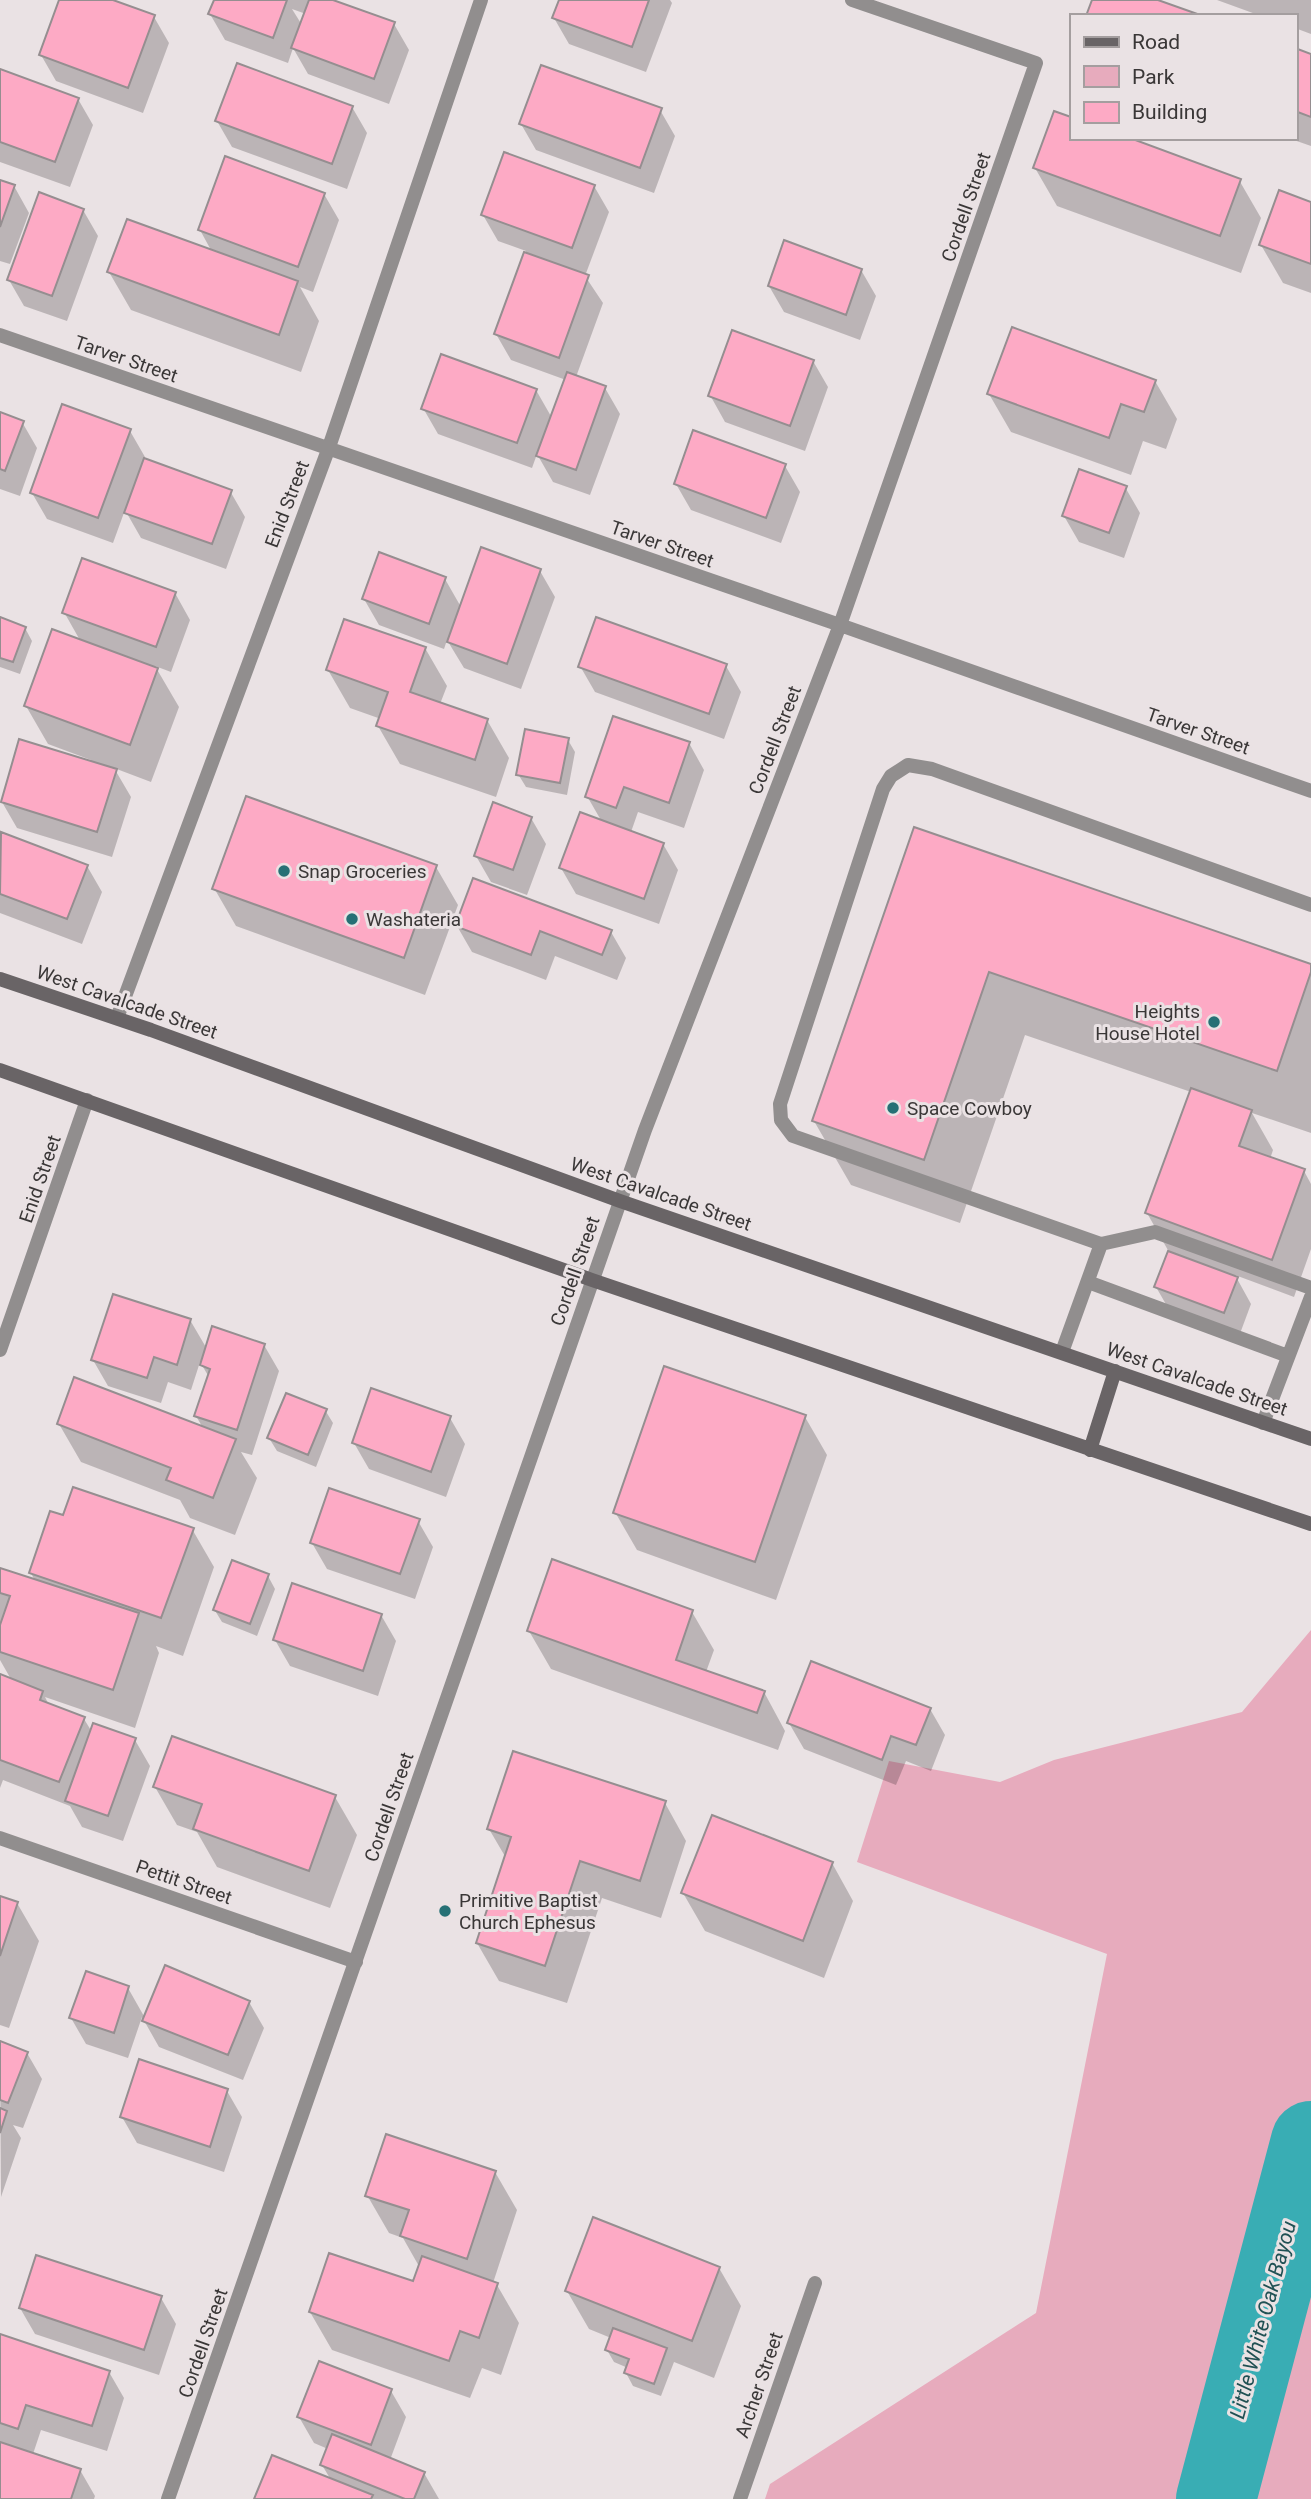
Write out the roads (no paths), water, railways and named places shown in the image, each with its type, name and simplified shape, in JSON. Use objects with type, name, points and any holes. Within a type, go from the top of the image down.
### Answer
[{"type":"main road","name":"West Cavalcade Street","points":[[0,979],[117,1018],[620,1202],[1311,1439]]},
{"type":"main road","points":[[0,1070],[592,1280],[1310,1524]]},
{"type":"main road","points":[[1090,1450],[1115,1371]]},
{"type":"street","name":"Enid Street","points":[[117,1018],[328,450],[481,0]]},
{"type":"street","name":"Cordell Street","points":[[169,2499],[645,1130],[840,625],[1036,63],[852,0]]},
{"type":"street","name":"Tarver Street","points":[[0,335],[1311,791]]},
{"type":"street","points":[[1311,905],[932,769],[908,765],[891,776],[883,789],[780,1104],[781,1120],[793,1136],[1101,1244],[1155,1232],[1311,1288]]},
{"type":"street","name":"Enid Street","points":[[0,1350],[87,1100]]},
{"type":"street","points":[[1062,1352],[1101,1244]]},
{"type":"street","points":[[1088,1282],[1288,1356]]},
{"type":"street","points":[[1263,1423],[1311,1297]]},
{"type":"street","name":"Pettit Street","points":[[0,1838],[356,1962]]},
{"type":"street","name":"Archer Street","points":[[740,2499],[815,2283]]},
{"type":"waterway","name":"Little White Oak Bayou","points":[[1216,2499],[1311,2141]]},
{"type":"place","name":"Snap Groceries","points":[[284,871]]},
{"type":"place","name":"Washateria","points":[[352,919]]},
{"type":"place","name":"Heights House Hotel","points":[[1214,1022]]},
{"type":"place","name":"Space Cowboy","points":[[893,1108]]},
{"type":"place","name":"Primitive Baptist Church Ephesus","points":[[445,1911]]}]
